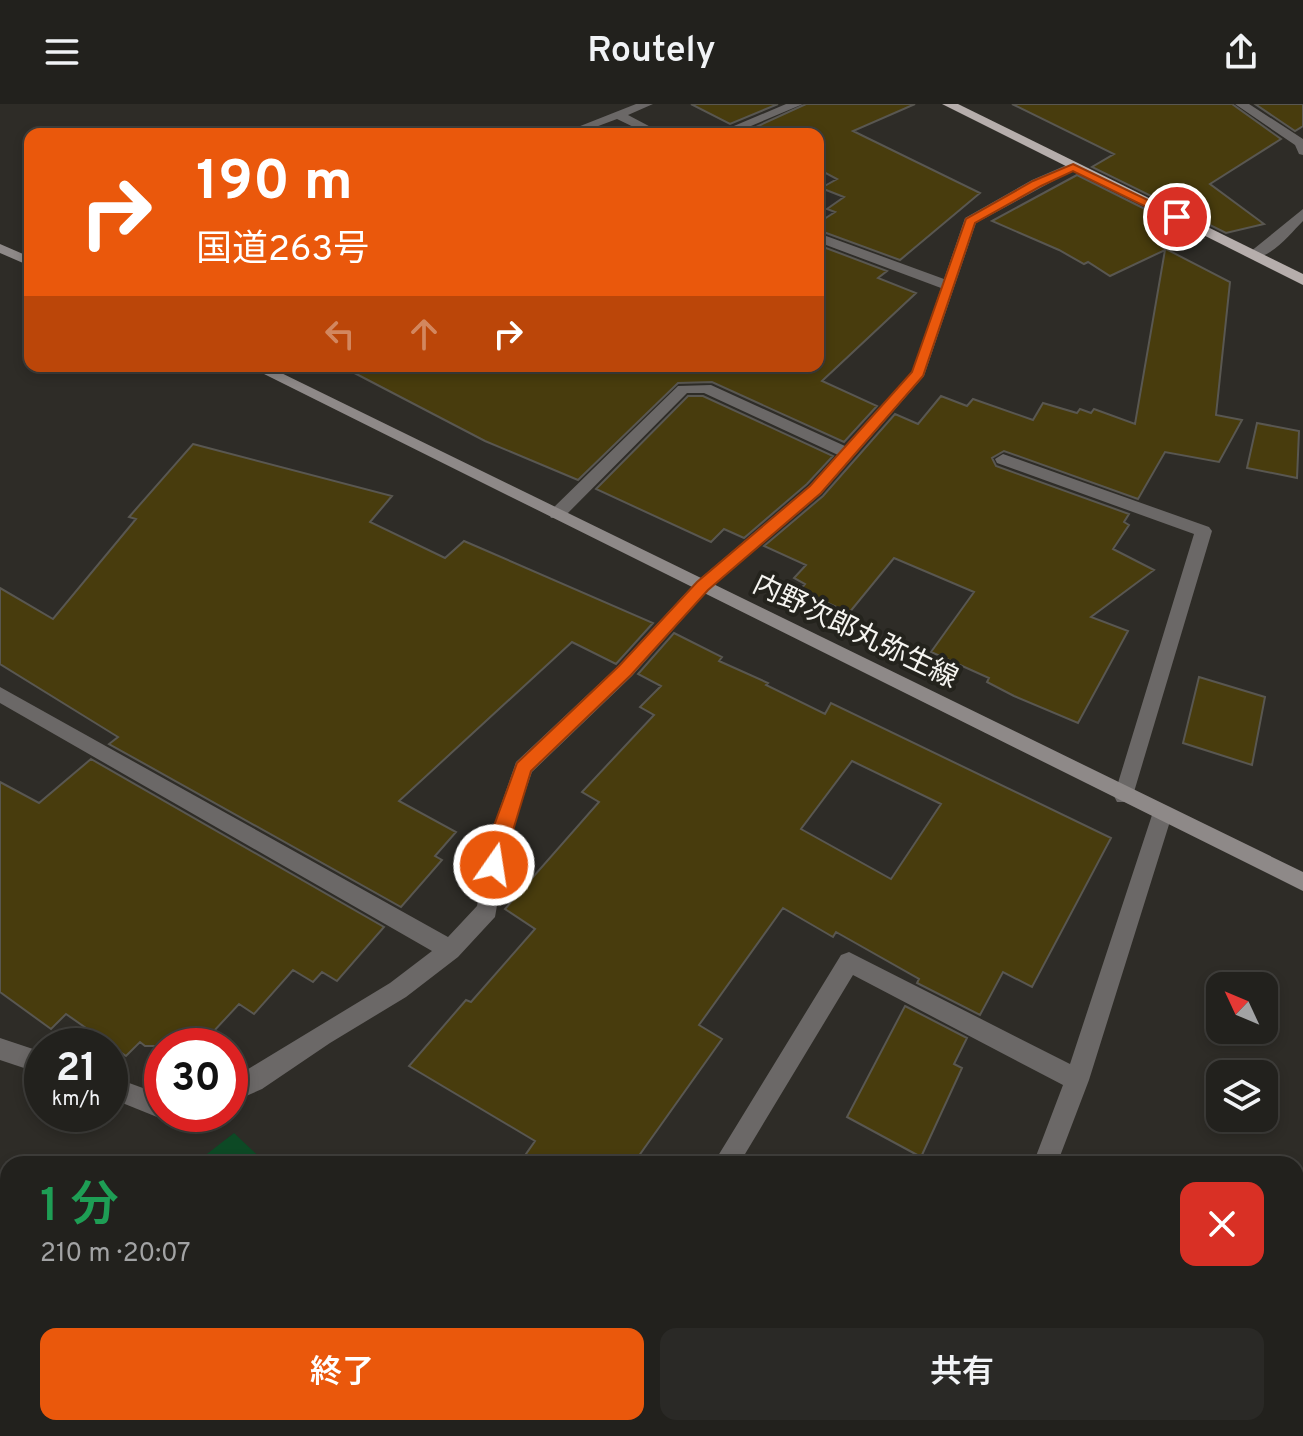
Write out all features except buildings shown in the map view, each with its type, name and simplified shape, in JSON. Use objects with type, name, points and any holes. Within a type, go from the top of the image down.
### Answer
[{"type":"highway","points":[[948,104],[1303,280]]},
{"type":"main road","points":[[0,248],[24,259]]},
{"type":"main road","name":"内野次郎丸弥生線","points":[[267,372],[1303,882]]},
{"type":"street","points":[[582,128],[647,104]]},
{"type":"street","points":[[736,128],[797,104]]},
{"type":"street","points":[[1241,104],[1301,143],[1303,151]]},
{"type":"street","points":[[618,115],[645,128]]},
{"type":"street","points":[[248,1084],[398,990],[450,950],[487,910],[498,842],[523,768],[625,671],[702,586],[815,490],[919,373],[970,221],[1037,183],[1073,167]]},
{"type":"street","points":[[1255,255],[1278,239],[1303,213]]},
{"type":"street","points":[[824,239],[949,286]]},
{"type":"street","points":[[557,514],[683,389],[706,388],[850,454]]},
{"type":"street","points":[[1003,459],[1203,531],[1124,796]]},
{"type":"street","points":[[0,694],[450,950]]},
{"type":"street","points":[[1048,1156],[1077,1080],[1162,815]]},
{"type":"street","points":[[730,1156],[849,962],[1077,1080]]},
{"type":"street","points":[[0,1049],[24,1057]]},
{"type":"green space","points":[[234,1133],[258,1156],[204,1156]]},
{"type":"route","points":[[494,865],[498,842],[523,768],[625,671],[702,586],[815,490],[919,373],[970,221],[1037,183],[1073,167],[1177,217]]}]
